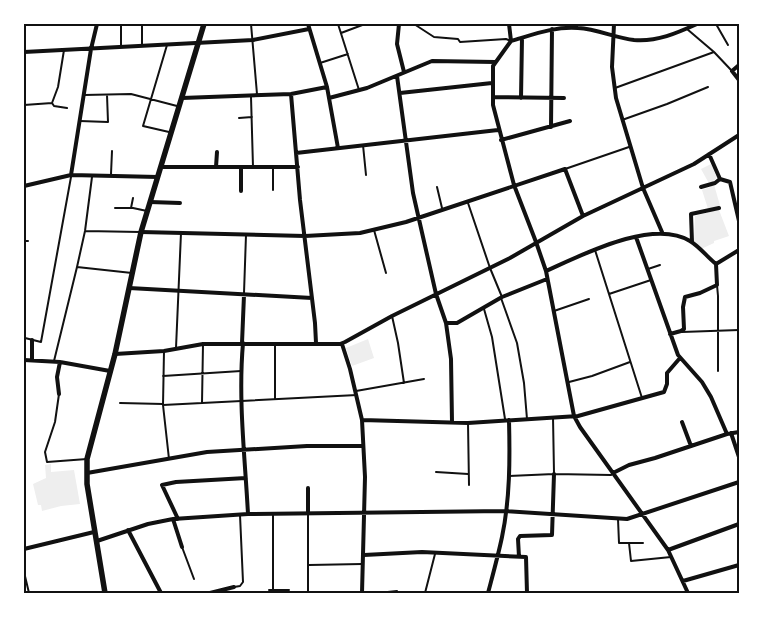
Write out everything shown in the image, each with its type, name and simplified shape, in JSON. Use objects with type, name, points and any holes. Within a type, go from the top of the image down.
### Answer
[{"type":"main road","points":[[105,593],[86,473],[87,459],[115,354],[141,232],[204,24]]},
{"type":"street","points":[[71,175],[91,49],[97,24]]},
{"type":"street","points":[[399,24],[397,44],[404,72]]},
{"type":"street","points":[[509,24],[510,41],[495,62],[492,97],[498,130],[514,186],[546,271],[574,416],[668,550],[688,593]]},
{"type":"street","points":[[614,24],[612,67],[622,120],[643,188],[662,232]]},
{"type":"street","points":[[510,41],[552,29],[577,27],[635,40],[661,38],[682,32],[688,27],[697,24]]},
{"type":"street","points":[[24,52],[253,40],[309,25],[327,87],[338,148]]},
{"type":"street","points":[[551,126],[552,29]]},
{"type":"street","points":[[522,38],[522,98]]},
{"type":"street","points":[[329,98],[359,90],[432,61],[495,62]]},
{"type":"street","points":[[739,65],[732,71],[739,80]]},
{"type":"street","points":[[397,76],[413,193],[436,294],[446,323],[451,359],[452,422]]},
{"type":"street","points":[[400,93],[492,83]]},
{"type":"street","points":[[182,98],[291,94],[327,87]]},
{"type":"street","points":[[291,94],[316,343]]},
{"type":"street","points":[[492,97],[564,98]]},
{"type":"street","points":[[501,140],[570,122]]},
{"type":"street","points":[[296,153],[498,130]]},
{"type":"street","points":[[115,354],[164,351],[203,344],[342,344],[392,316],[490,268],[582,216],[694,164],[739,134]]},
{"type":"street","points":[[216,167],[217,152]]},
{"type":"street","points":[[709,154],[720,179],[730,182],[739,221]]},
{"type":"street","points":[[161,166],[298,167]]},
{"type":"street","points":[[241,191],[242,167]]},
{"type":"street","points":[[141,232],[305,236],[354,234],[418,218],[564,168],[582,216]]},
{"type":"street","points":[[24,186],[71,175],[92,177],[158,177]]},
{"type":"street","points":[[700,187],[715,183],[720,179]]},
{"type":"street","points":[[150,202],[180,203]]},
{"type":"street","points":[[692,242],[692,214],[719,208]]},
{"type":"street","points":[[546,271],[595,250],[636,237],[662,232],[692,242],[716,264],[717,285],[685,297],[683,307],[684,329],[670,334]]},
{"type":"street","points":[[636,237],[680,358],[706,389],[739,457]]},
{"type":"street","points":[[716,264],[739,250]]},
{"type":"street","points":[[446,323],[457,322],[502,297],[547,278]]},
{"type":"street","points":[[129,288],[312,298]]},
{"type":"street","points":[[244,295],[241,400],[248,514]]},
{"type":"street","points":[[32,340],[32,360]]},
{"type":"street","points":[[342,344],[362,420],[365,478],[362,593]]},
{"type":"street","points":[[362,420],[468,423],[574,416],[664,392],[667,384],[667,372],[680,358]]},
{"type":"street","points":[[24,360],[54,361],[110,371]]},
{"type":"street","points":[[59,394],[57,377],[60,362]]},
{"type":"street","points":[[488,593],[497,556],[509,476],[507,420]]},
{"type":"street","points":[[682,422],[691,446]]},
{"type":"street","points":[[613,473],[629,465],[729,433],[739,432]]},
{"type":"street","points":[[86,473],[208,452],[307,446],[362,446]]},
{"type":"street","points":[[519,557],[518,539],[520,536],[552,535],[554,474]]},
{"type":"street","points":[[182,547],[175,519],[162,485],[176,482],[246,478]]},
{"type":"street","points":[[96,541],[128,530],[175,519],[240,514],[505,511],[627,519],[739,482]]},
{"type":"street","points":[[308,488],[308,513]]},
{"type":"street","points":[[668,550],[739,524]]},
{"type":"street","points":[[128,530],[161,593]]},
{"type":"street","points":[[24,549],[94,532]]},
{"type":"street","points":[[364,555],[435,552],[526,557],[527,593]]},
{"type":"street","points":[[683,581],[739,565]]},
{"type":"street","points":[[210,593],[234,587]]},
{"type":"lane","points":[[121,24],[121,47]]},
{"type":"lane","points":[[142,24],[142,46]]},
{"type":"lane","points":[[251,24],[257,94]]},
{"type":"lane","points":[[338,24],[359,90]]},
{"type":"lane","points":[[341,33],[365,24]]},
{"type":"lane","points":[[414,24],[434,37],[458,39],[460,42],[506,39],[510,41]]},
{"type":"lane","points":[[716,24],[728,45]]},
{"type":"lane","points":[[688,27],[732,71]]},
{"type":"lane","points":[[167,45],[143,126],[171,133]]},
{"type":"lane","points":[[52,103],[58,88],[64,50]]},
{"type":"lane","points":[[615,88],[714,52]]},
{"type":"lane","points":[[320,63],[348,54]]},
{"type":"lane","points":[[622,120],[708,87]]},
{"type":"lane","points":[[84,95],[131,94],[179,106]]},
{"type":"lane","points":[[251,94],[254,167]]},
{"type":"lane","points":[[80,121],[108,122],[108,95]]},
{"type":"lane","points":[[24,105],[52,103],[54,106],[67,108]]},
{"type":"lane","points":[[239,118],[252,117]]},
{"type":"lane","points":[[363,145],[366,175]]},
{"type":"lane","points":[[564,168],[630,146]]},
{"type":"lane","points":[[111,177],[112,151]]},
{"type":"lane","points":[[273,167],[274,190]]},
{"type":"lane","points":[[24,338],[41,342],[71,175]]},
{"type":"lane","points":[[54,361],[85,231],[92,177]]},
{"type":"lane","points":[[437,187],[442,210]]},
{"type":"lane","points":[[131,208],[133,198]]},
{"type":"lane","points":[[467,201],[517,343],[524,383],[527,419]]},
{"type":"lane","points":[[115,208],[148,211]]},
{"type":"lane","points":[[374,230],[386,273]]},
{"type":"lane","points":[[85,231],[141,232]]},
{"type":"lane","points":[[176,348],[181,233]]},
{"type":"lane","points":[[244,295],[246,235]]},
{"type":"lane","points":[[595,250],[642,398]]},
{"type":"lane","points":[[647,269],[660,265]]},
{"type":"lane","points":[[77,267],[132,273]]},
{"type":"lane","points":[[609,294],[651,280]]},
{"type":"lane","points":[[717,285],[718,371]]},
{"type":"lane","points":[[554,310],[589,298]]},
{"type":"lane","points":[[484,306],[492,337],[507,420]]},
{"type":"lane","points":[[392,316],[404,383]]},
{"type":"lane","points":[[681,331],[739,330]]},
{"type":"lane","points":[[275,343],[275,398]]},
{"type":"lane","points":[[202,403],[204,374],[203,344]]},
{"type":"lane","points":[[164,351],[163,404],[169,458]]},
{"type":"lane","points":[[567,382],[592,376],[630,362]]},
{"type":"lane","points":[[164,376],[241,372]]},
{"type":"lane","points":[[120,403],[202,403],[356,393],[424,380]]},
{"type":"lane","points":[[59,394],[55,422],[45,452],[47,462],[87,459]]},
{"type":"lane","points":[[553,418],[554,474]]},
{"type":"lane","points":[[468,423],[468,486]]},
{"type":"lane","points":[[436,472],[468,474]]},
{"type":"lane","points":[[509,476],[554,474],[611,475],[613,473]]},
{"type":"lane","points":[[308,513],[308,593]]},
{"type":"lane","points":[[234,587],[240,586],[243,582],[240,514]]},
{"type":"lane","points":[[273,514],[274,590]]},
{"type":"lane","points":[[618,519],[619,544],[643,543]]},
{"type":"lane","points":[[629,543],[631,561],[672,557]]},
{"type":"lane","points":[[182,547],[194,579]]},
{"type":"lane","points":[[425,593],[435,552]]},
{"type":"lane","points":[[308,565],[364,564]]},
{"type":"lane","points":[[24,572],[29,593]]},
{"type":"lane","points":[[268,590],[288,590]]},
{"type":"lane","points":[[378,593],[397,592]]},
{"type":"shaded area","points":[[711,164],[717,178],[713,181],[721,209],[719,210],[729,236],[714,241],[714,243],[701,249],[694,243],[695,216],[709,212],[702,190],[711,187],[701,169]]},
{"type":"shaded area","points":[[368,339],[374,358],[352,366],[346,348]]},
{"type":"shaded area","points":[[51,464],[51,472],[74,470],[80,504],[42,511],[41,505],[38,505],[33,484],[46,478],[45,465]]}]
